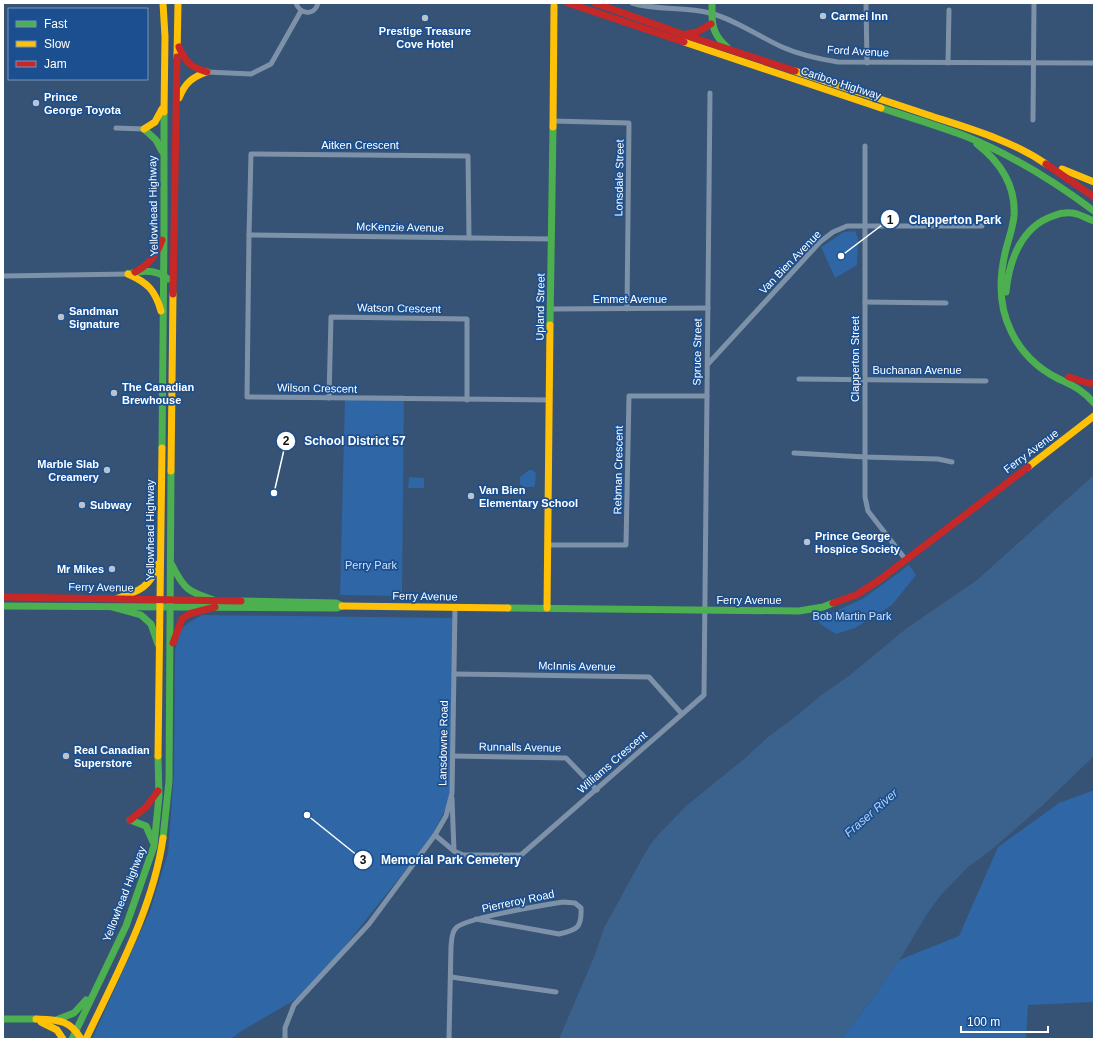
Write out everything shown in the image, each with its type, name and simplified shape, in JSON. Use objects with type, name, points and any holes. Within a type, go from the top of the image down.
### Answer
[{"type":"main road","name":"Yellowhead Highway","points":[[72,1039],[126,926],[154,846],[160,796],[158,789],[164,320],[163,153],[165,37],[163,3]]},
{"type":"main road","name":"Yellowhead Highway","points":[[86,1039],[135,931],[154,880],[163,842],[168,781],[178,3]]},
{"type":"main road","name":"Cariboo Highway","points":[[568,3],[964,136],[992,147],[1033,168],[1094,211]]},
{"type":"main road","name":"Cariboo Highway","points":[[595,3],[682,34],[974,130],[1007,143],[1037,158],[1094,197]]},
{"type":"main road","points":[[712,3],[711,24],[717,38],[729,49]]},
{"type":"main road","name":"Upland Street","points":[[547,608],[554,6]]},
{"type":"main road","points":[[682,34],[697,32],[711,24]]},
{"type":"main road","points":[[177,42],[183,57],[189,66],[207,72]]},
{"type":"main road","points":[[176,105],[184,86],[189,80],[207,72]]},
{"type":"main road","points":[[163,153],[156,140],[144,129],[152,126],[157,120],[164,102]]},
{"type":"main road","points":[[964,136],[979,145],[992,156],[1001,167],[1012,191],[1014,217],[1000,277],[1002,307],[1012,335],[1021,349],[1037,365],[1053,375],[1073,384],[1082,390],[1094,403]]},
{"type":"main road","points":[[1037,158],[1094,182]]},
{"type":"main road","points":[[1094,221],[1075,214],[1060,214],[1043,219],[1032,227],[1016,248],[1009,267],[1006,283],[1008,306],[1012,322],[1027,348],[1045,366],[1058,373],[1091,383],[1094,389]]},
{"type":"main road","points":[[131,273],[148,264],[155,257],[164,235]]},
{"type":"main road","points":[[131,273],[152,272],[164,276],[168,281],[173,306]]},
{"type":"main road","points":[[131,273],[144,282],[156,294],[164,320]]},
{"type":"main road","name":"Ferry Avenue","points":[[3,597],[171,599],[214,604],[337,608],[342,606],[799,611],[823,607],[856,595],[878,581],[1094,416]]},
{"type":"main road","points":[[118,598],[138,591],[148,585],[154,576],[160,557]]},
{"type":"main road","points":[[171,564],[179,580],[186,588],[214,604]]},
{"type":"main road","points":[[170,650],[182,619],[189,614],[214,604]]},
{"type":"main road","name":"Ferry Avenue","points":[[3,606],[171,607],[214,604]]},
{"type":"main road","points":[[112,606],[141,615],[151,624],[160,651]]},
{"type":"main road","points":[[154,846],[146,826],[130,820],[144,811],[152,802],[158,789]]},
{"type":"main road","points":[[55,1020],[74,1013],[94,991]]},
{"type":"main road","points":[[3,1019],[61,1020],[70,1024],[81,1039]]},
{"type":"main road","points":[[36,1019],[53,1027],[63,1039]]},
{"type":"street","points":[[296,3],[297,7],[306,13],[312,12],[317,8],[318,3]]},
{"type":"street","name":"Ford Avenue","points":[[632,3],[643,6],[692,9],[712,14],[748,29],[782,47],[814,59],[867,63],[1094,62]]},
{"type":"street","points":[[866,3],[867,63]]},
{"type":"street","points":[[1033,120],[1034,3]]},
{"type":"street","points":[[948,63],[950,10]]},
{"type":"street","points":[[207,72],[251,74],[270,64],[301,11]]},
{"type":"street","name":"Spruce Street","points":[[704,611],[710,93]]},
{"type":"street","name":"Lonsdale Street","points":[[553,122],[629,123],[627,310]]},
{"type":"street","points":[[116,128],[144,129]]},
{"type":"street","name":"Clapperton Street","points":[[865,146],[865,497],[868,511],[906,560]]},
{"type":"street","name":"Aitken Crescent","points":[[249,235],[251,154],[468,156],[469,238]]},
{"type":"street","name":"Van Bien Avenue","points":[[708,364],[820,242],[832,232],[847,226],[982,226]]},
{"type":"street","name":"McKenzie Avenue","points":[[249,235],[552,239]]},
{"type":"street","name":"Wilson Crescent","points":[[249,235],[247,397],[550,400]]},
{"type":"street","points":[[3,276],[131,273]]},
{"type":"street","points":[[865,302],[946,303]]},
{"type":"street","name":"Emmet Avenue","points":[[551,309],[627,310],[708,308]]},
{"type":"street","name":"Watson Crescent","points":[[329,398],[331,318],[467,319],[467,400]]},
{"type":"street","name":"Buchanan Avenue","points":[[799,379],[986,381]]},
{"type":"street","name":"Rebman Crescent","points":[[548,545],[626,545],[629,396],[707,396]]},
{"type":"street","points":[[794,453],[938,459],[952,462]]},
{"type":"street","name":"Lansdowne Road","points":[[285,1039],[285,1028],[294,1005],[365,929],[435,836],[446,816],[452,793],[455,607]]},
{"type":"street","name":"Williams Crescent","points":[[435,836],[454,851],[462,855],[520,855],[597,790],[704,694],[704,611]]},
{"type":"street","name":"McInnis Avenue","points":[[454,674],[649,677],[682,714]]},
{"type":"street","name":"Runnalls Avenue","points":[[453,756],[566,758],[597,790]]},
{"type":"street","points":[[452,793],[454,851]]},
{"type":"street","name":"Pierreroy Road","points":[[449,1039],[452,936],[454,929],[460,924],[476,919],[563,902],[575,903],[581,908],[582,918],[579,925],[572,931],[559,934],[476,919]]},
{"type":"street","points":[[451,977],[556,992]]},
{"type":"green space","points":[[855,231],[858,238],[857,265],[835,278],[821,247],[844,232]]},
{"type":"green space","name":"Perry Park","points":[[345,395],[404,395],[402,596],[340,595]]},
{"type":"green space","points":[[529,470],[536,473],[535,485],[533,487],[523,487],[520,484],[520,477]]},
{"type":"green space","points":[[409,477],[424,478],[424,488],[408,488]]},
{"type":"green space","name":"Bob Martin Park","points":[[909,565],[916,575],[892,605],[855,628],[836,634],[823,626],[812,615],[832,613],[864,598]]},
{"type":"green space","points":[[202,615],[454,618],[454,792],[431,838],[334,960],[298,998],[240,1032],[231,1039],[92,1039],[150,911],[168,853],[174,773],[175,650],[180,630],[188,623]]},
{"type":"green space","points":[[1094,790],[1094,1002],[1028,1005],[1026,1039],[841,1039],[872,999],[899,960],[959,936],[998,847],[1059,803]]},
{"type":"water","name":"Fraser River","points":[[1094,475],[1094,756],[1043,805],[990,851],[968,867],[940,896],[927,914],[902,956],[872,999],[841,1039],[559,1039],[594,957],[604,928],[640,862],[650,845],[659,834],[686,806],[744,759],[768,737],[820,696],[850,675],[907,628],[977,580]]},
{"type":"traffic: fast","points":[[712,3],[712,14]]},
{"type":"traffic: fast","points":[[712,14],[715,32],[727,47]]},
{"type":"traffic: fast","points":[[881,108],[934,125],[982,143],[1032,169],[1064,189],[1094,211]]},
{"type":"traffic: fast","points":[[162,448],[164,112]]},
{"type":"traffic: fast","points":[[550,325],[553,127]]},
{"type":"traffic: fast","points":[[144,129],[156,140],[162,151]]},
{"type":"traffic: fast","points":[[977,144],[993,159],[1005,176],[1014,205],[1012,228],[1006,249],[1001,280],[1002,301],[1011,331],[1024,352],[1036,364],[1050,374],[1081,391],[1094,403]]},
{"type":"traffic: fast","points":[[1006,292],[1010,269],[1014,257],[1019,246],[1033,228],[1042,221],[1065,213],[1077,214],[1094,221]]},
{"type":"traffic: fast","points":[[128,274],[149,271],[159,273],[168,279]]},
{"type":"traffic: fast","points":[[163,838],[169,781],[171,471]]},
{"type":"traffic: fast","points":[[172,565],[184,585],[192,592],[214,600]]},
{"type":"traffic: fast","points":[[241,601],[336,603],[342,606]]},
{"type":"traffic: fast","points":[[508,608],[799,611],[823,607],[833,603]]},
{"type":"traffic: fast","points":[[3,606],[337,608],[342,606]]},
{"type":"traffic: fast","points":[[112,607],[141,615],[151,624],[158,644]]},
{"type":"traffic: fast","points":[[72,1039],[126,926],[154,846],[159,796],[158,756]]},
{"type":"traffic: fast","points":[[130,820],[146,826],[153,842]]},
{"type":"traffic: fast","points":[[56,1020],[74,1013],[86,1000]]},
{"type":"traffic: fast","points":[[3,1019],[36,1019]]},
{"type":"traffic: slow","points":[[163,3],[165,37],[164,112]]},
{"type":"traffic: slow","points":[[177,57],[178,3]]},
{"type":"traffic: slow","points":[[553,127],[554,6]]},
{"type":"traffic: slow","points":[[684,42],[881,108]]},
{"type":"traffic: slow","points":[[795,71],[989,135],[1018,148],[1046,164]]},
{"type":"traffic: slow","points":[[179,98],[184,88],[190,81],[207,72]]},
{"type":"traffic: slow","points":[[144,129],[155,122],[162,109]]},
{"type":"traffic: slow","points":[[1062,169],[1094,182]]},
{"type":"traffic: slow","points":[[128,274],[146,284],[150,288],[159,304],[161,311]]},
{"type":"traffic: slow","points":[[171,471],[173,294]]},
{"type":"traffic: slow","points":[[547,608],[550,325]]},
{"type":"traffic: slow","points":[[1028,467],[1094,416]]},
{"type":"traffic: slow","points":[[158,756],[162,448]]},
{"type":"traffic: slow","points":[[118,598],[132,593],[148,583],[158,564]]},
{"type":"traffic: slow","points":[[342,606],[508,608]]},
{"type":"traffic: slow","points":[[86,1039],[121,966],[142,916],[151,890],[163,838]]},
{"type":"traffic: slow","points":[[36,1019],[57,1020],[67,1024],[77,1032],[81,1039]]},
{"type":"traffic: slow","points":[[41,1022],[57,1030],[63,1039]]},
{"type":"traffic: jam","points":[[568,3],[684,42]]},
{"type":"traffic: jam","points":[[595,3],[682,34],[795,71]]},
{"type":"traffic: jam","points":[[687,34],[697,32],[711,24]]},
{"type":"traffic: jam","points":[[179,47],[184,57],[190,64],[207,72]]},
{"type":"traffic: jam","points":[[173,294],[177,57]]},
{"type":"traffic: jam","points":[[1046,164],[1094,197]]},
{"type":"traffic: jam","points":[[135,272],[152,259],[162,240]]},
{"type":"traffic: jam","points":[[1069,377],[1088,383],[1094,383]]},
{"type":"traffic: jam","points":[[833,603],[856,595],[878,581],[1028,467]]},
{"type":"traffic: jam","points":[[3,597],[241,601]]},
{"type":"traffic: jam","points":[[173,643],[182,619],[189,614],[215,607]]},
{"type":"traffic: jam","points":[[130,820],[146,807],[158,791]]},
{"type":"place","name":"Carmel Inn","points":[[823,16]]},
{"type":"place","name":"Prestige Treasure Cove Hotel","points":[[425,18]]},
{"type":"place","name":"Prince George Toyota","points":[[36,103]]},
{"type":"place","name":"Clapperton Park","points":[[841,256]]},
{"type":"place","name":"Sandman Signature","points":[[61,317]]},
{"type":"place","name":"The Canadian Brewhouse","points":[[114,393]]},
{"type":"place","name":"Marble Slab Creamery","points":[[107,470]]},
{"type":"place","name":"School District 57","points":[[274,493]]},
{"type":"place","name":"Van Bien Elementary School","points":[[471,496]]},
{"type":"place","name":"Subway","points":[[82,505]]},
{"type":"place","name":"Prince George Hospice Society","points":[[807,542]]},
{"type":"place","name":"Mr Mikes","points":[[112,569]]},
{"type":"place","name":"Real Canadian Superstore","points":[[66,756]]},
{"type":"place","name":"Memorial Park Cemetery","points":[[307,815]]}]
